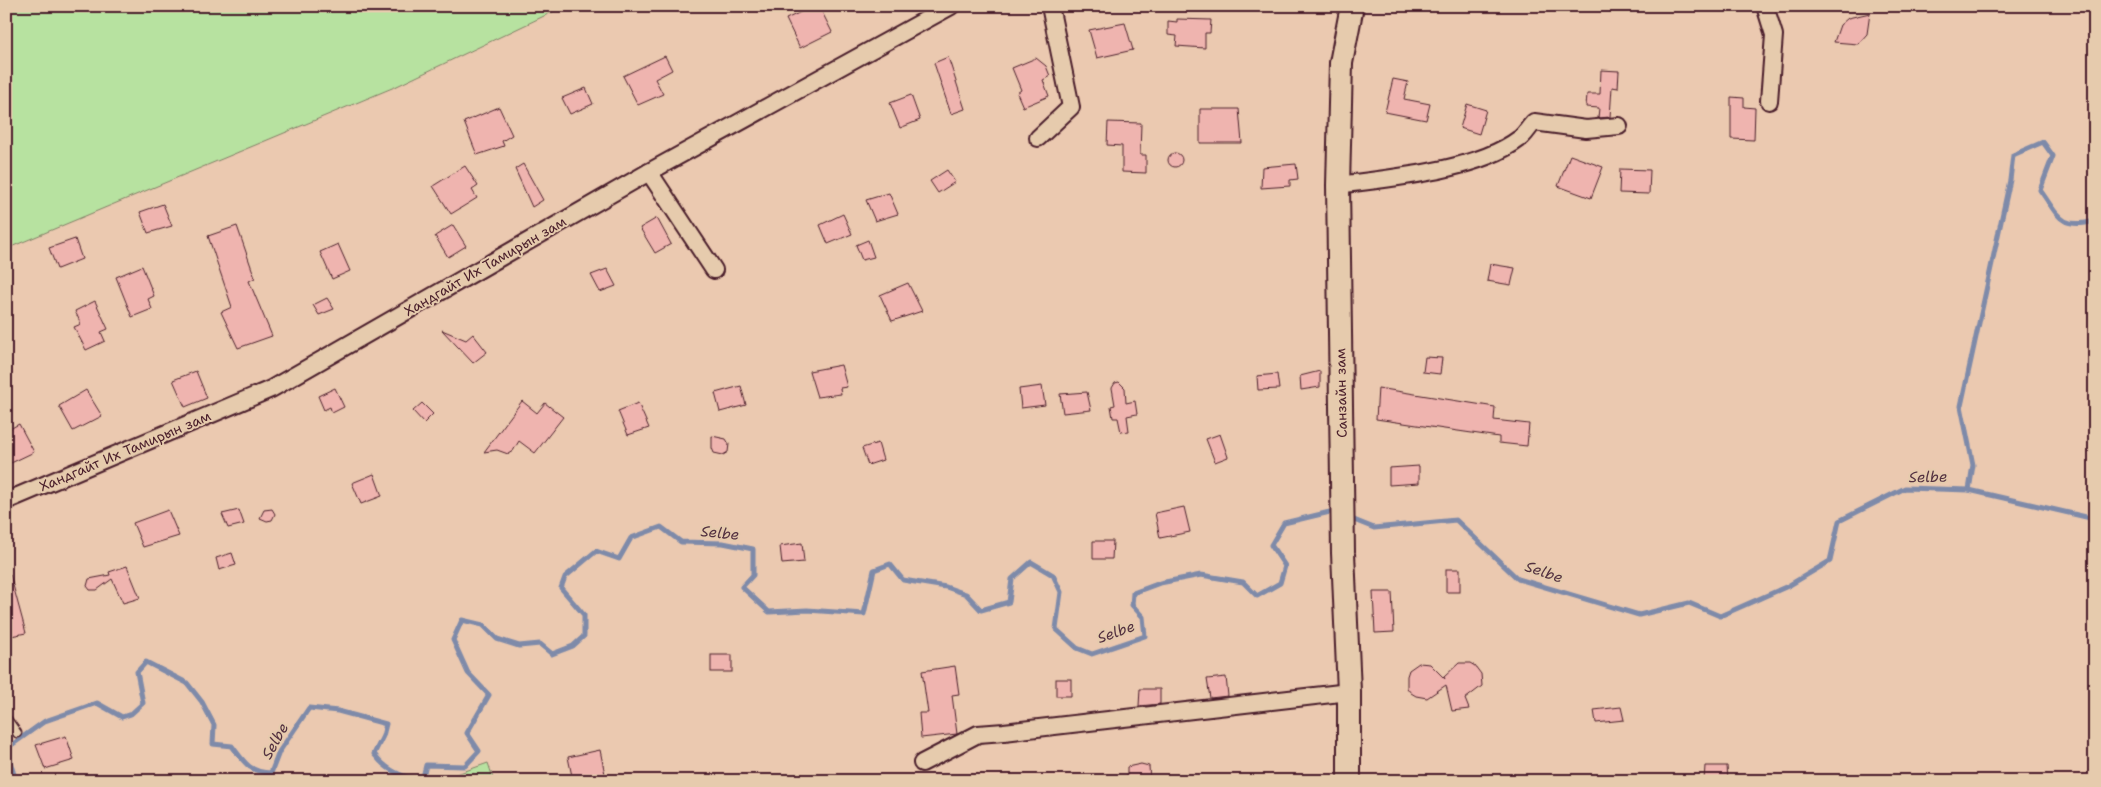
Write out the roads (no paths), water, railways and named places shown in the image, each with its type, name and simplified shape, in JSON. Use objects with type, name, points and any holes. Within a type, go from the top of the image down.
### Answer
[{"type":"main road","name":"Санзайн зам","points":[[1349,781],[1349,692],[1343,553],[1338,185],[1340,63],[1352,6]]},
{"type":"street","name":"Хандгайт Их Тамирын зам","points":[[6,501],[271,389],[649,172],[951,6]]},
{"type":"street","points":[[1038,138],[1071,106],[1050,6]]},
{"type":"street","points":[[1765,6],[1774,35],[1769,101]]},
{"type":"street","points":[[1338,185],[1417,174],[1494,155],[1521,138],[1534,122],[1586,129],[1619,126]]},
{"type":"street","points":[[649,172],[714,270]]},
{"type":"street","points":[[922,763],[978,734],[1349,692]]},
{"type":"lane","points":[[6,718],[16,733]]},
{"type":"waterway","points":[[1969,490],[1973,465],[1961,406],[2010,180],[2013,155],[2043,142],[2053,156],[2040,190],[2057,214],[2067,222],[2074,224],[2095,221]]},
{"type":"waterway","name":"Selbe","points":[[1349,518],[1374,528],[1456,520],[1518,579],[1639,615],[1689,603],[1720,616],[1788,586],[1830,561],[1839,521],[1905,488],[1969,490],[2095,519]]},
{"type":"waterway","name":"Selbe","points":[[422,781],[426,765],[465,766],[479,751],[467,733],[489,695],[468,673],[453,640],[462,620],[483,625],[497,639],[519,646],[540,644],[552,654],[573,646],[584,636],[584,615],[561,588],[565,577],[596,551],[619,559],[631,538],[661,527],[681,542],[723,543],[753,549],[753,575],[742,587],[769,612],[807,610],[864,614],[874,570],[890,564],[903,580],[946,587],[966,594],[981,610],[1009,602],[1012,579],[1031,562],[1053,575],[1061,592],[1056,629],[1077,648],[1092,654],[1145,636],[1143,617],[1132,605],[1133,593],[1160,583],[1201,575],[1243,582],[1257,596],[1280,583],[1285,566],[1271,545],[1284,523],[1334,511],[1337,513]]},
{"type":"waterway","name":"Selbe","points":[[16,781],[6,749],[45,721],[97,703],[122,717],[131,714],[143,703],[137,672],[146,662],[187,683],[202,702],[214,725],[213,744],[232,746],[244,762],[257,771],[271,773],[279,752],[309,708],[338,711],[386,724],[383,736],[374,754],[394,772],[420,781]]}]
